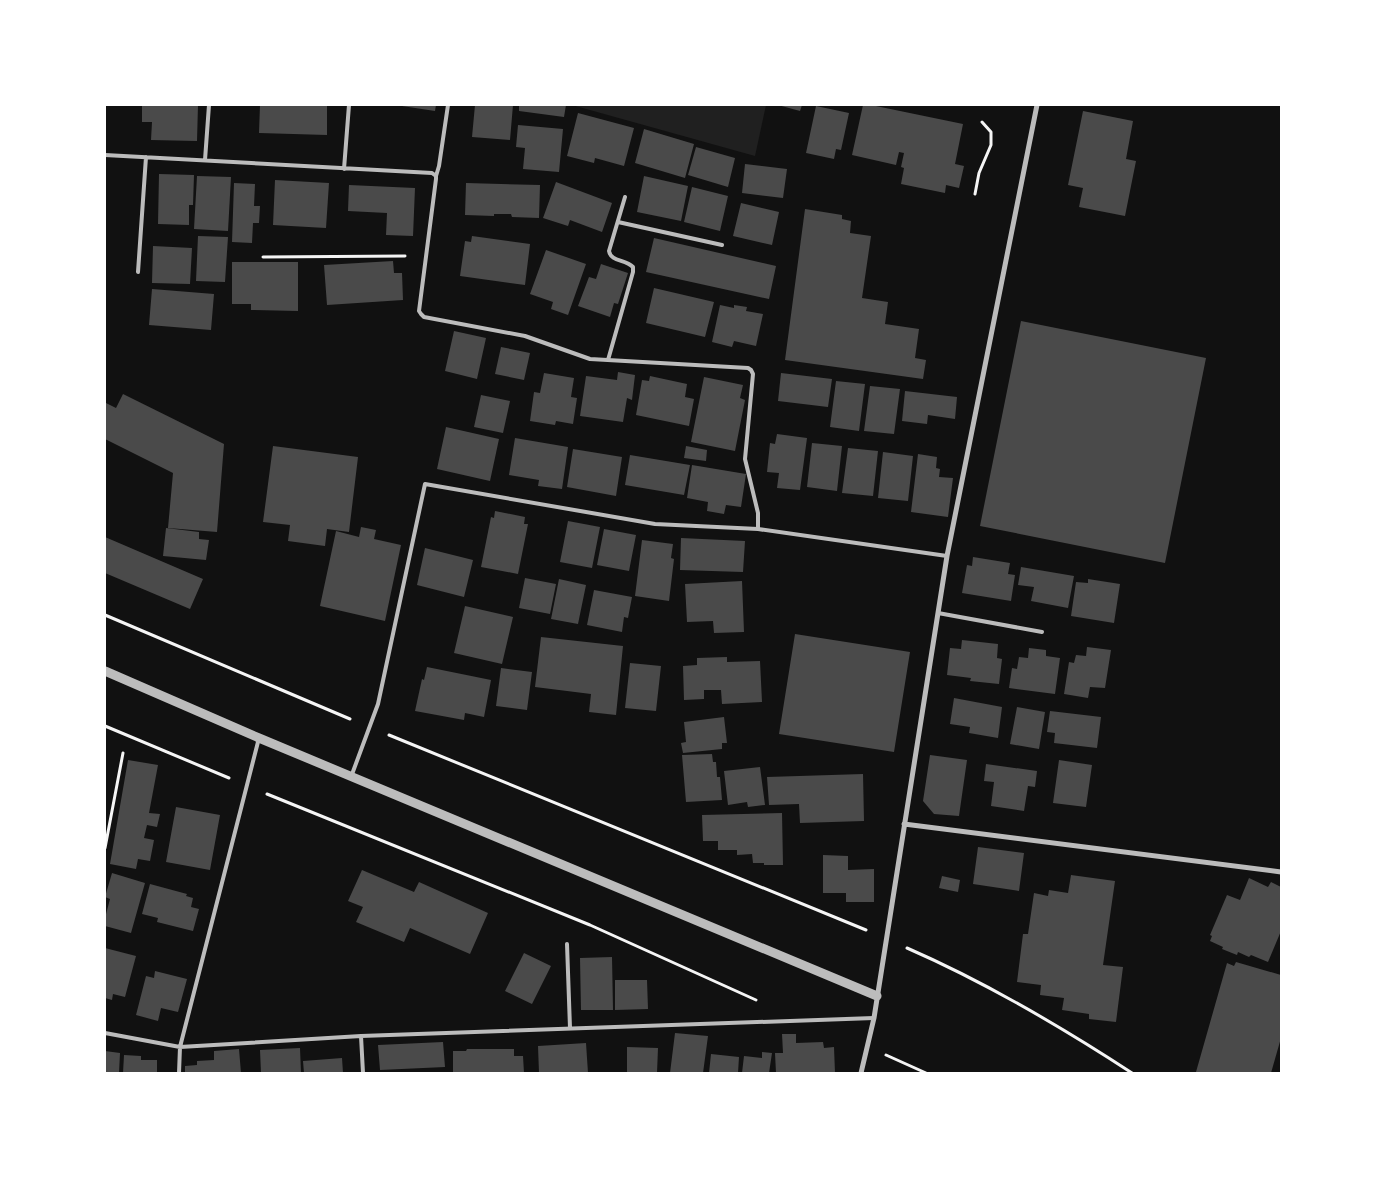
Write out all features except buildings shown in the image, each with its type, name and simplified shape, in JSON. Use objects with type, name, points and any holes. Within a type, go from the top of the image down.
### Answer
[{"type":"street","points":[[861,1073],[874,1018],[947,556],[1037,105]]},
{"type":"street","points":[[105,671],[351,777],[877,996]]},
{"type":"street","points":[[904,824],[1281,872]]},
{"type":"lane","points":[[205,160],[209,105]]},
{"type":"lane","points":[[344,168],[349,105]]},
{"type":"lane","points":[[448,105],[436,176],[419,311],[421,314],[424,317],[525,336],[590,359],[748,368],[753,374],[745,459],[758,514],[758,529]]},
{"type":"lane","points":[[105,155],[432,173],[436,176]]},
{"type":"lane","points":[[138,272],[146,157]]},
{"type":"lane","points":[[608,360],[633,272],[633,267],[630,264],[612,258],[609,250],[625,197]]},
{"type":"lane","points":[[618,222],[722,245]]},
{"type":"lane","points":[[351,777],[378,704],[425,484],[655,524],[758,529],[947,556]]},
{"type":"lane","points":[[938,613],[1042,632]]},
{"type":"lane","points":[[179,1073],[180,1047],[259,738]]},
{"type":"lane","points":[[567,944],[570,1028]]},
{"type":"lane","points":[[105,1033],[180,1047],[361,1036],[874,1018]]},
{"type":"lane","points":[[361,1036],[363,1073]]},
{"type":"path","points":[[975,194],[979,173],[991,145],[991,132],[982,122]]},
{"type":"path","points":[[263,257],[426,256]]},
{"type":"path","points":[[105,615],[369,727],[886,938],[992,988],[1132,1073]]},
{"type":"path","points":[[105,726],[247,786],[590,925],[758,1000]]},
{"type":"path","points":[[105,848],[122,753]]},
{"type":"path","points":[[868,1047],[926,1073]]},
{"type":"shaded area","points":[[572,105],[766,105],[755,156]]}]
